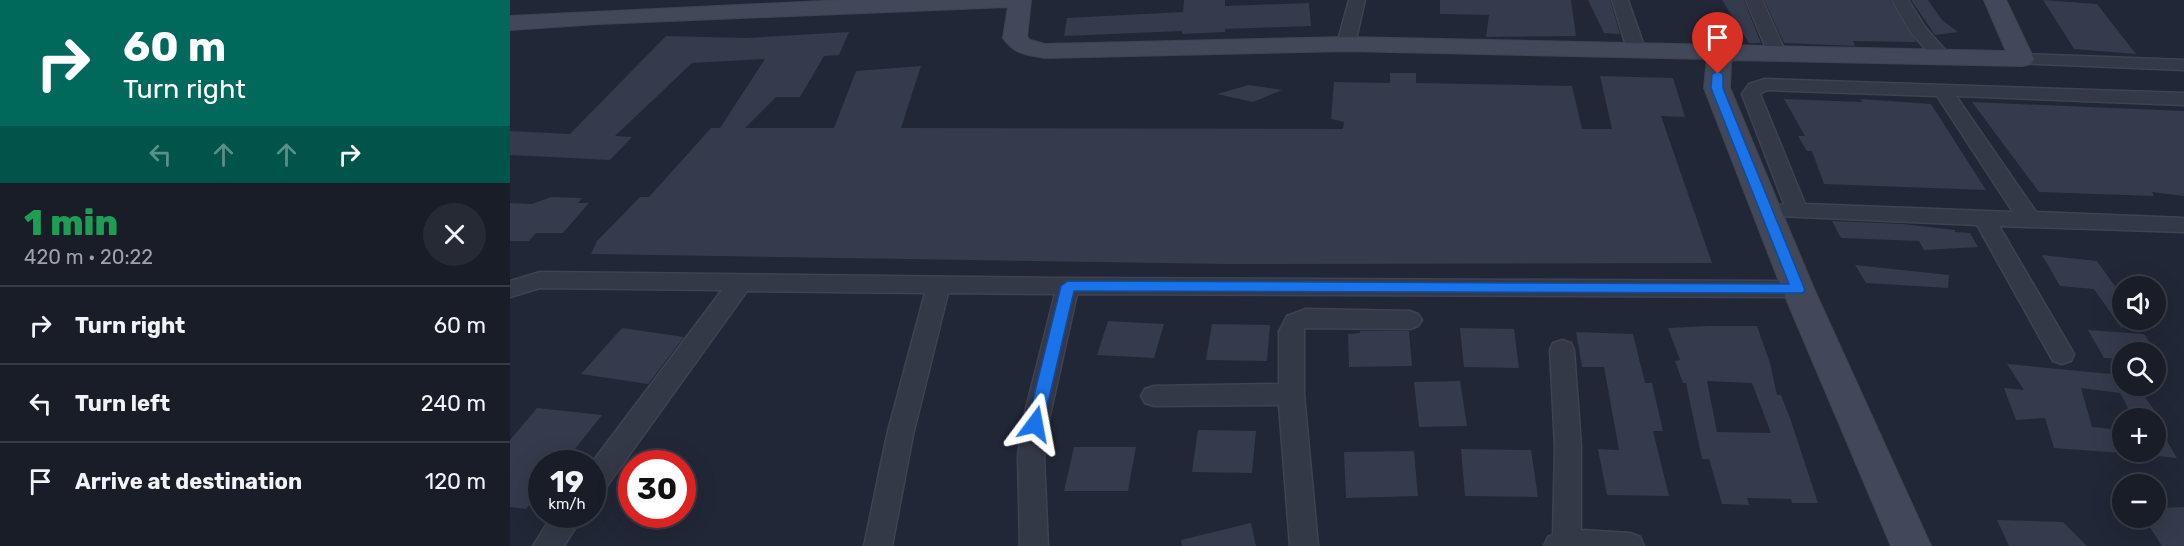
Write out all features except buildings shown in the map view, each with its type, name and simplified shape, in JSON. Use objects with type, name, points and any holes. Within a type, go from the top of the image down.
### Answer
[{"type":"street","points":[[510,23],[598,17],[1014,0]]},
{"type":"street","points":[[1020,0],[1015,38],[1022,46],[1045,51],[1346,44],[1636,49],[2184,65]]},
{"type":"street","points":[[1346,44],[1357,0]]},
{"type":"street","points":[[1620,0],[1636,49]]},
{"type":"street","points":[[1754,0],[1777,53]]},
{"type":"street","points":[[1900,0],[1918,30],[1942,57]]},
{"type":"street","points":[[1978,0],[2008,59]]},
{"type":"street","points":[[1995,0],[2008,59]]},
{"type":"street","points":[[1728,52],[1719,60],[1717,88],[1798,290],[1911,546]]},
{"type":"street","points":[[1797,211],[1751,94],[1755,88],[1765,84],[2184,99]]},
{"type":"street","points":[[1943,91],[2029,219]]},
{"type":"street","points":[[1768,211],[2184,225]]},
{"type":"street","points":[[1984,218],[2062,354]]},
{"type":"street","points":[[510,289],[540,280],[1068,286],[1798,290]]},
{"type":"street","points":[[606,465],[741,282]]},
{"type":"street","points":[[878,546],[900,435],[939,284]]},
{"type":"street","points":[[1034,546],[1031,457],[1035,424],[1068,286]]},
{"type":"street","points":[[1304,546],[1291,394],[1292,332],[1295,322],[1306,318],[1410,320]]},
{"type":"street","points":[[1562,350],[1568,446],[1563,545],[1630,546]]},
{"type":"street","points":[[1154,396],[1291,394]]},
{"type":"street","points":[[547,546],[560,528]]},
{"type":"route","points":[[1035,424],[1068,286],[1798,290],[1717,88],[1718,74]]}]
